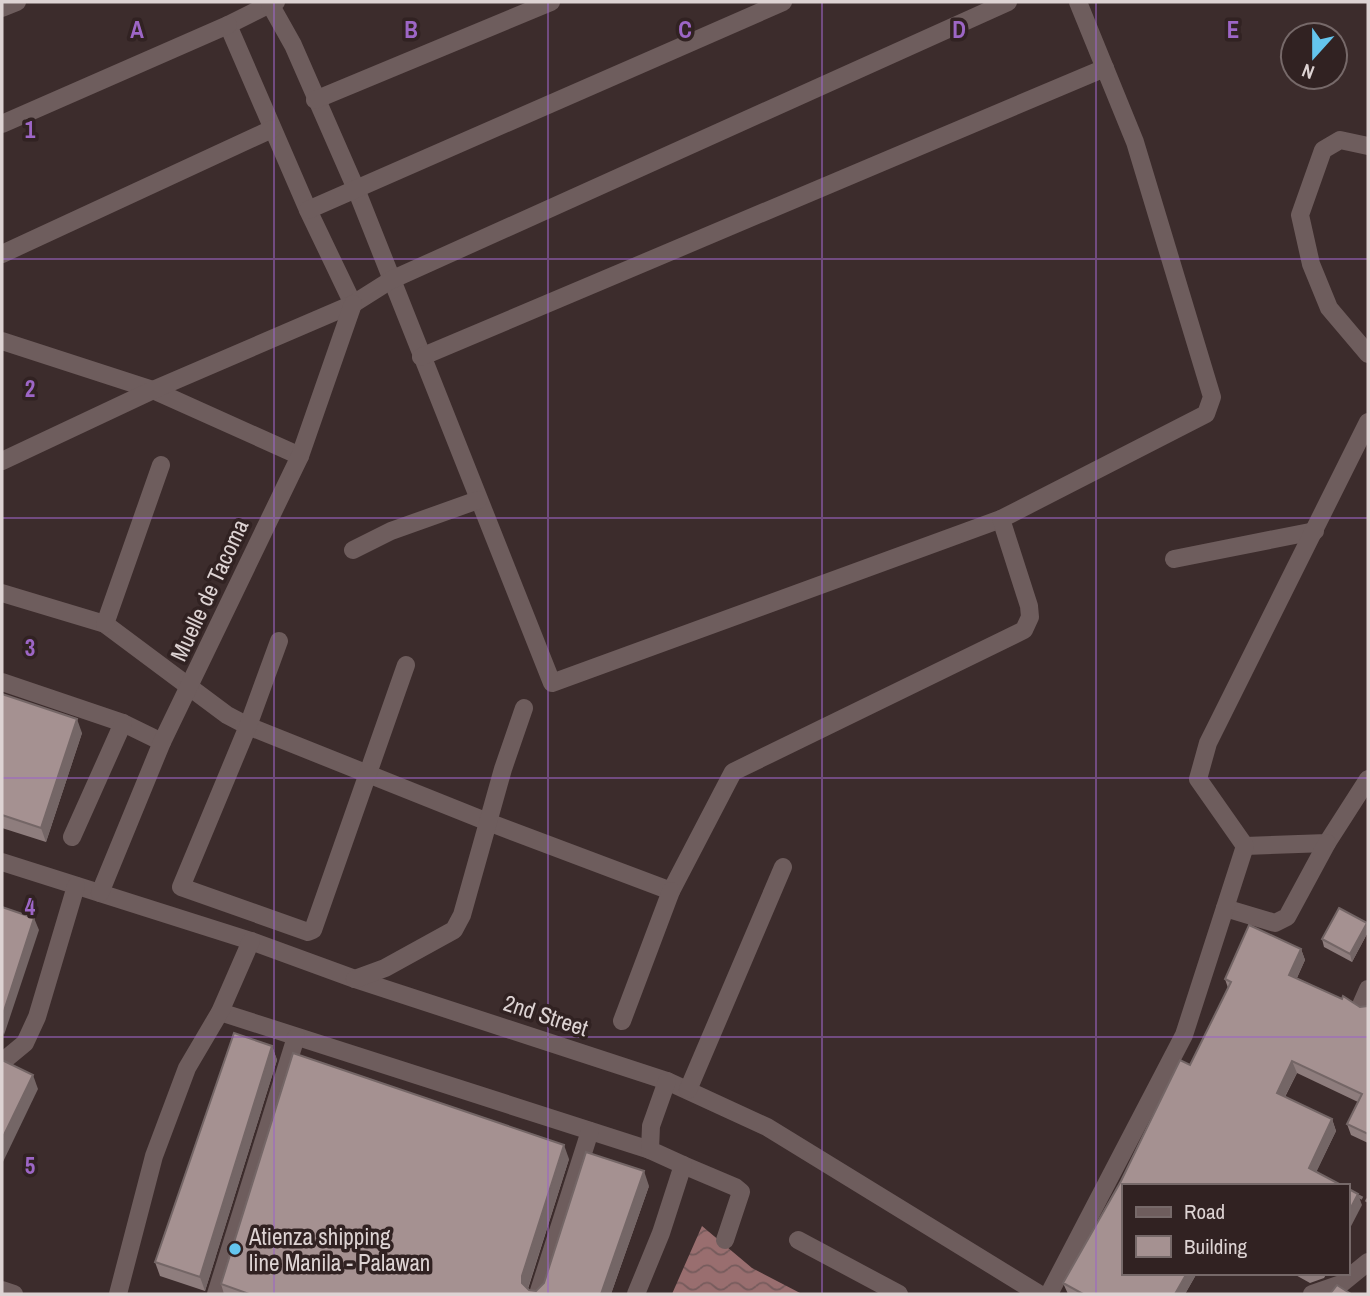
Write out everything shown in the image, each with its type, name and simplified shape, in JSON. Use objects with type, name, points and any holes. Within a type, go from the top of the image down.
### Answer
[{"type":"street","points":[[2,8],[17,2]]},
{"type":"street","points":[[315,100],[551,2]]},
{"type":"street","points":[[308,210],[783,2]]},
{"type":"street","points":[[2,461],[153,390],[353,304],[391,280],[1008,2]]},
{"type":"street","points":[[2,124],[272,3],[355,189],[552,683],[1001,519],[1206,414],[1212,397],[1135,142],[1078,2]]},
{"type":"street","points":[[228,25],[308,210],[353,304]]},
{"type":"street","points":[[421,357],[1105,68]]},
{"type":"street","points":[[2,254],[272,129]]},
{"type":"street","points":[[1368,146],[1340,140],[1323,149],[1300,215],[1311,264],[1329,307],[1368,354]]},
{"type":"street","name":"Muelle de Tacoma","points":[[100,893],[163,742],[191,687],[199,663],[300,456],[353,304]]},
{"type":"street","points":[[2,341],[153,390],[300,456]]},
{"type":"street","points":[[1245,846],[1198,779],[1208,743],[1368,422]]},
{"type":"street","points":[[105,624],[161,465]]},
{"type":"street","points":[[353,550],[391,531],[478,500]]},
{"type":"street","points":[[622,1021],[671,891],[733,772],[1024,629],[1030,617],[1029,606],[1001,519]]},
{"type":"street","points":[[1174,559],[1315,530]]},
{"type":"street","points":[[2,593],[105,624],[227,715],[248,726],[488,822],[671,891]]},
{"type":"street","points":[[279,640],[248,726],[182,889],[309,932],[313,930],[406,665]]},
{"type":"street","points":[[2,682],[123,723],[163,742]]},
{"type":"street","points":[[355,979],[385,968],[454,930],[462,915],[524,708]]},
{"type":"street","points":[[72,837],[123,723]]},
{"type":"street","points":[[1225,908],[1275,923],[1287,917],[1327,843],[1368,779]]},
{"type":"street","points":[[1245,846],[1327,843]]},
{"type":"street","points":[[1049,1294],[1184,1035],[1245,846]]},
{"type":"street","name":"2nd Street","points":[[2,863],[251,941],[355,979],[667,1081],[767,1127],[1039,1294]]},
{"type":"street","points":[[688,1090],[783,867]]},
{"type":"street","points":[[2,1062],[26,1043],[76,886]]},
{"type":"street","points":[[124,1293],[155,1156],[187,1068],[220,1012],[251,941]]},
{"type":"street","points":[[220,1012],[650,1150],[735,1187],[741,1192],[725,1240]]},
{"type":"street","points":[[216,1294],[296,1037]]},
{"type":"street","points":[[650,1150],[651,1126],[667,1081]]},
{"type":"street","points":[[538,1294],[590,1130]]},
{"type":"street","points":[[636,1294],[661,1233],[683,1166]]},
{"type":"street","points":[[798,1240],[899,1294]]},
{"type":"street","points":[[1312,1294],[1365,1272]]},
{"type":"street","points":[[2,1290],[14,1294]]},
{"type":"path","points":[[1349,1192],[1368,1201]]},
{"type":"water","points":[[702,1226],[752,1268],[802,1294],[672,1294]]},
{"type":"building","points":[[2,694],[77,719],[41,828],[2,815]]},
{"type":"building","points":[[2,907],[34,918],[2,1017]]},
{"type":"building","points":[[1339,908],[1367,923],[1350,954],[1322,939]]},
{"type":"building","points":[[1249,925],[1301,949],[1289,975],[1342,999],[1343,996],[1360,1007],[1368,1006],[1368,1134],[1347,1124],[1362,1094],[1292,1061],[1277,1093],[1332,1119],[1309,1168],[1339,1184],[1122,1184],[1122,1275],[1186,1275],[1175,1294],[1083,1294],[1063,1283],[1121,1181],[1180,1060],[1190,1065],[1231,982],[1225,979]]},
{"type":"building","points":[[234,1033],[272,1046],[200,1277],[155,1262]]},
{"type":"building","points":[[293,1053],[564,1145],[522,1276],[522,1283],[529,1290],[536,1291],[544,1283],[586,1152],[644,1171],[601,1294],[249,1294],[221,1284]]},
{"type":"building","points":[[2,1060],[33,1075],[2,1139]]},
{"type":"building","points":[[1349,1189],[1358,1194],[1349,1211]]},
{"type":"building","points":[[1337,1285],[1351,1294],[1330,1294]]},
{"type":"place","name":"Atienza shipping line Manila - Palawan","points":[[235,1249]]}]
